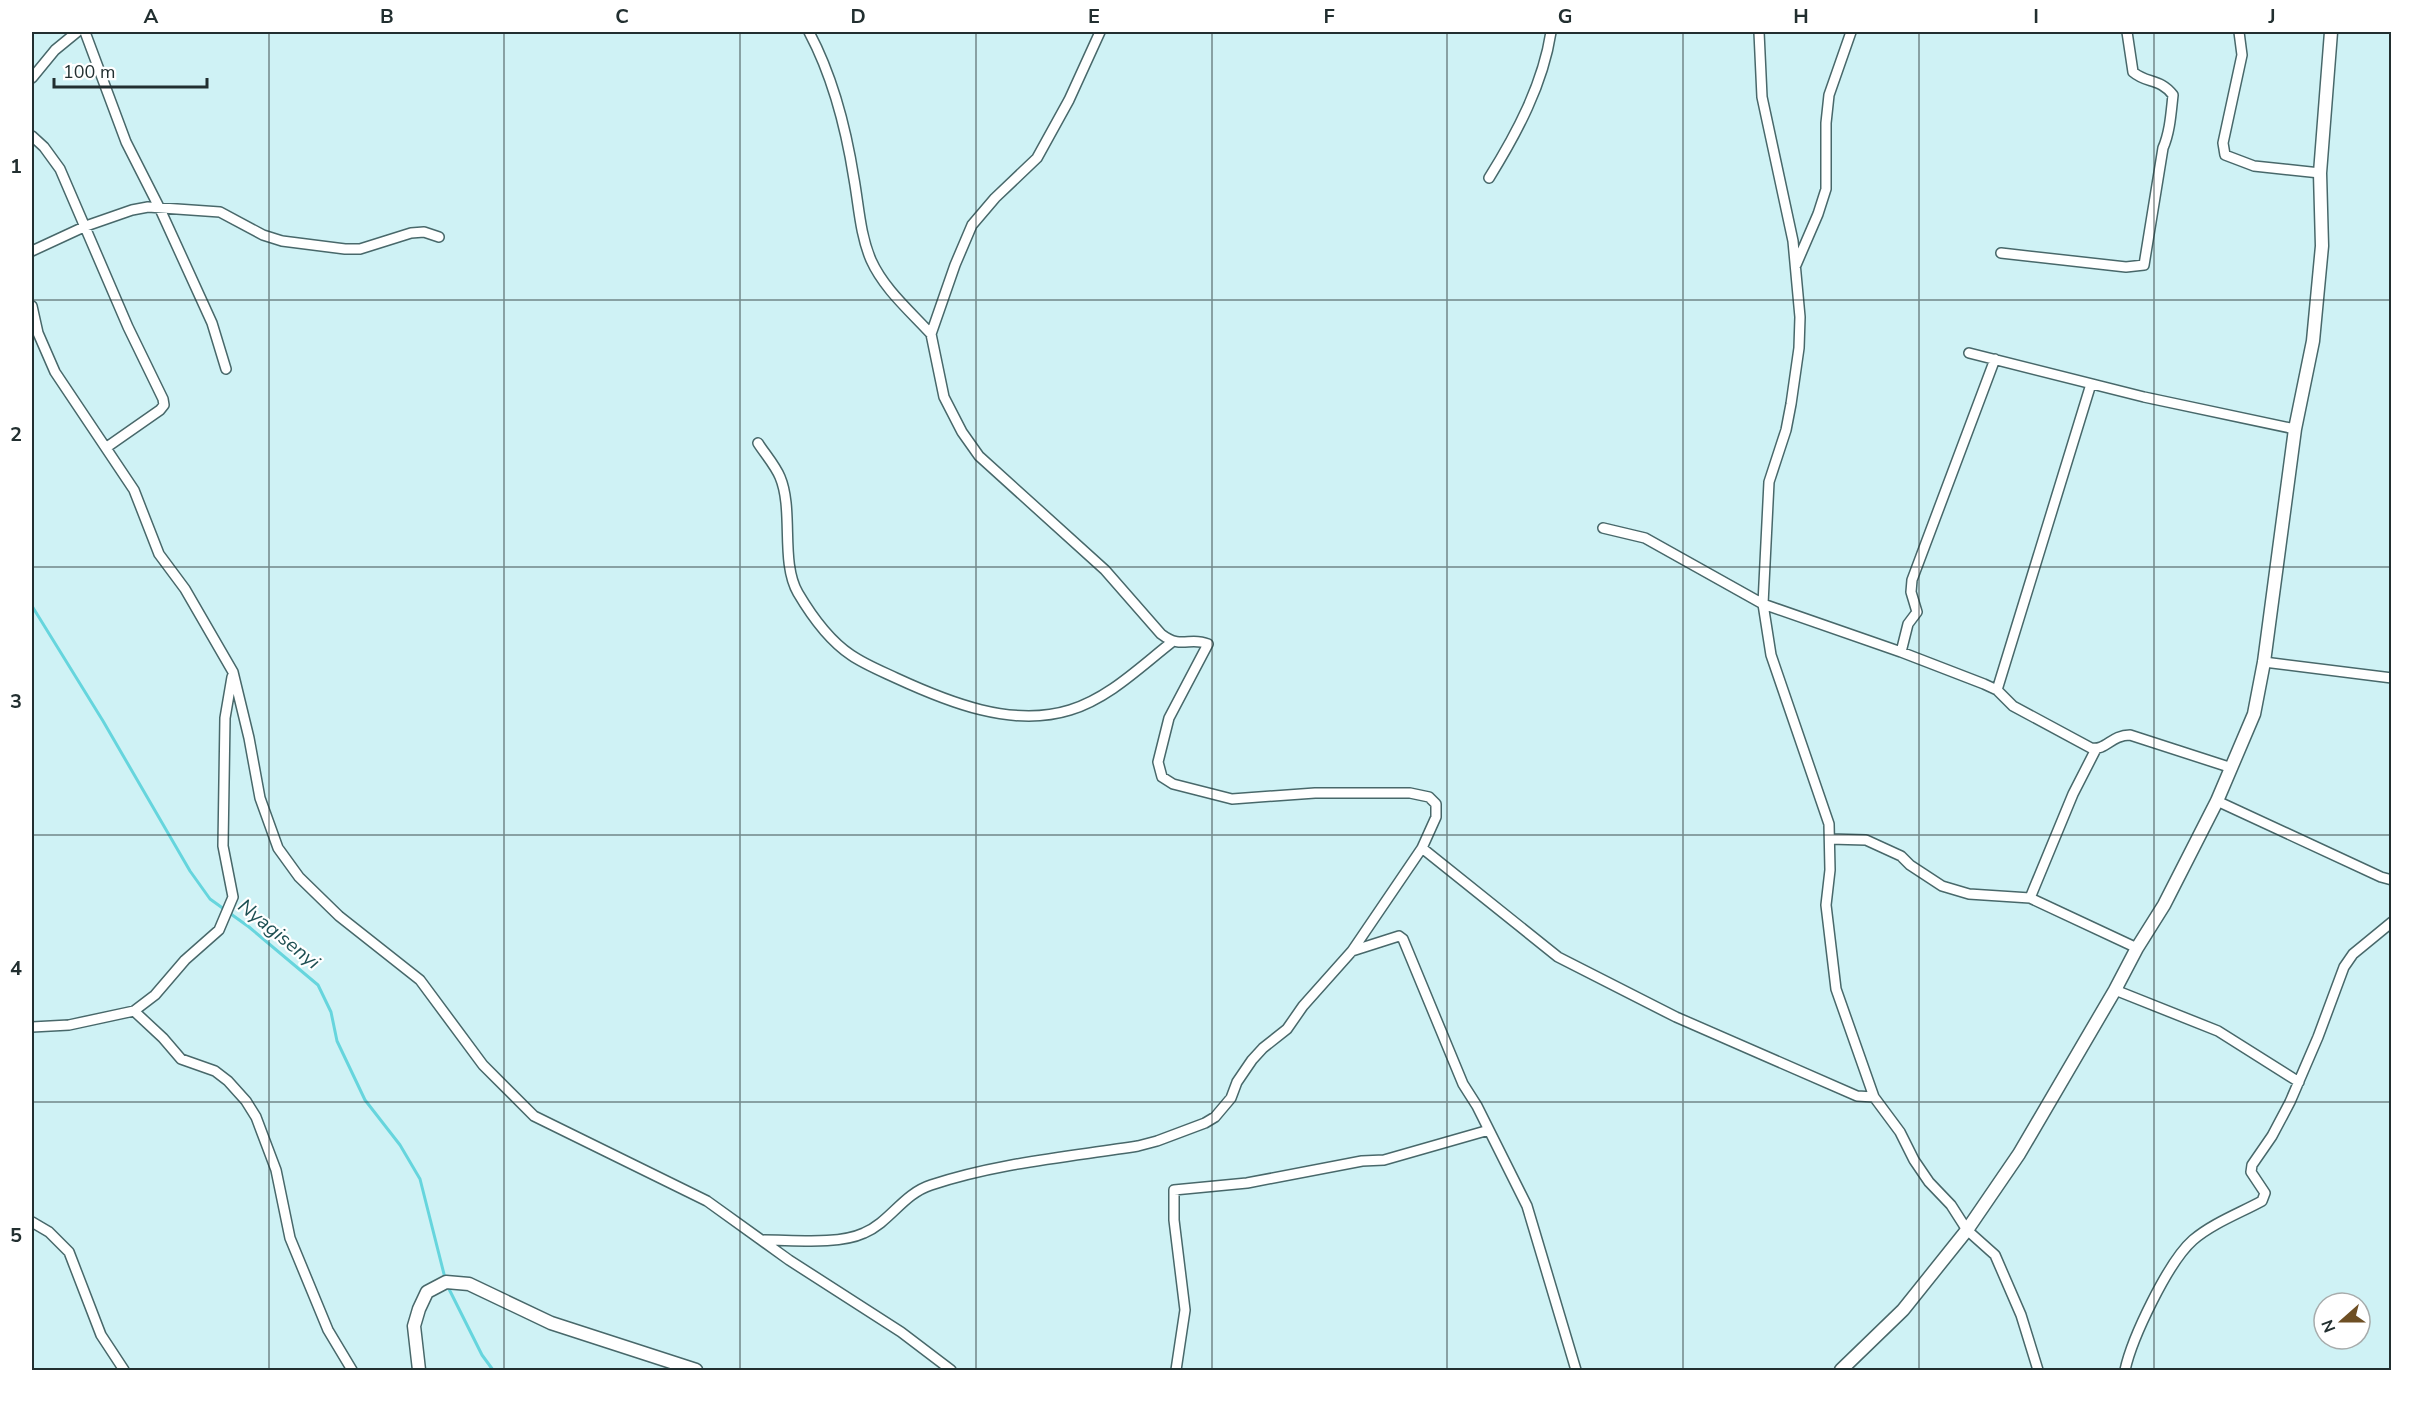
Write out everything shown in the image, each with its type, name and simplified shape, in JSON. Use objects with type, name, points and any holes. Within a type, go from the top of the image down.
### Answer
[{"type":"main road","points":[[1841,1371],[1903,1310],[1967,1230],[2019,1154],[2164,904],[2217,801],[2254,714],[2264,662],[2295,429],[2313,341],[2322,246],[2320,172],[2331,32]]},
{"type":"main road","points":[[418,1371],[414,1326],[419,1309],[427,1292],[446,1282],[469,1284],[551,1323],[696,1371]]},
{"type":"street","points":[[32,78],[55,50],[77,32]]},
{"type":"street","points":[[85,32],[126,142],[160,209],[212,323],[226,369]]},
{"type":"street","points":[[809,32],[824,60],[846,131],[862,232],[872,261],[885,284],[931,334]]},
{"type":"street","points":[[1100,32],[1069,100],[1037,158],[995,198],[972,225],[955,265],[931,334],[944,397],[962,432],[979,456],[1105,570],[1161,634],[1172,642]]},
{"type":"street","points":[[1489,178],[1517,133],[1534,90],[1551,32]]},
{"type":"street","points":[[1759,32],[1762,97],[1793,241],[1800,317],[1799,348],[1786,430],[1769,482],[1763,604],[1771,655],[1828,824],[1830,870],[1826,905],[1836,989],[1874,1097],[1900,1132],[1914,1160],[1929,1182],[1951,1205],[1967,1230],[1995,1255],[2020,1315],[2038,1371]]},
{"type":"street","points":[[1795,267],[1826,189],[1828,95],[1851,32]]},
{"type":"street","points":[[2001,253],[2126,267],[2144,265],[2163,148],[2169,132],[2168,119],[2173,95],[2165,85],[2139,77],[2133,72],[2127,32]]},
{"type":"street","points":[[2239,32],[2242,55],[2223,143],[2224,155],[2254,166],[2320,172]]},
{"type":"street","points":[[32,135],[60,169],[164,405],[107,447]]},
{"type":"street","points":[[32,251],[86,226],[132,210],[160,209],[208,209],[220,212],[263,236],[282,241],[345,249],[360,249],[411,233],[424,232],[439,237]]},
{"type":"street","points":[[32,306],[38,333],[55,372],[134,490],[159,554],[185,588],[233,672],[249,738],[260,798],[278,848],[299,877],[339,916],[420,980],[483,1065],[534,1116],[707,1201],[789,1260],[901,1332],[951,1371]]},
{"type":"street","points":[[1969,353],[2145,398],[2295,429]]},
{"type":"street","points":[[1901,652],[1908,624],[1917,612],[1911,592],[1912,580],[1995,359]]},
{"type":"street","points":[[1997,690],[2091,384]]},
{"type":"street","points":[[758,443],[781,478],[787,518],[789,557],[797,592],[825,630],[851,655],[941,699],[1000,713],[1033,717],[1069,710],[1096,699],[1172,642],[1201,641],[1208,644],[1169,718],[1158,762],[1162,777],[1173,784],[1232,798],[1315,793],[1410,793],[1429,797],[1436,804],[1436,818],[1422,848],[1352,951],[1303,1006],[1287,1029],[1252,1060],[1237,1082],[1232,1098],[1205,1123],[1138,1146],[975,1171],[927,1186],[896,1207],[866,1233],[846,1239],[764,1240]]},
{"type":"street","points":[[1603,528],[1645,538],[1763,604],[1901,652],[1997,690],[2013,706],[2096,749]]},
{"type":"street","points":[[2264,662],[2391,678]]},
{"type":"street","points":[[32,1027],[69,1025],[134,1011],[155,995],[186,960],[219,930],[233,897],[224,846],[225,718],[233,672]]},
{"type":"street","points":[[2030,898],[2073,794],[2096,749],[2120,735],[2130,735],[2232,768]]},
{"type":"street","points":[[2217,801],[2391,880]]},
{"type":"street","points":[[1830,839],[1866,840],[1901,856],[1910,865],[1942,886],[1969,894],[2030,898],[2137,948]]},
{"type":"street","points":[[1422,848],[1558,957],[1676,1017],[1748,1050],[1857,1096],[1874,1097]]},
{"type":"street","points":[[2125,1371],[2148,1309],[2182,1252],[2194,1239],[2262,1202],[2265,1197],[2265,1193],[2251,1172],[2252,1165],[2272,1136],[2299,1082],[2344,967],[2353,954],[2391,922]]},
{"type":"street","points":[[1352,951],[1399,936],[1403,939],[1464,1084],[1527,1206],[1576,1371]]},
{"type":"street","points":[[2115,990],[2190,1022],[2210,1027],[2299,1082]]},
{"type":"street","points":[[134,1011],[163,1038],[181,1059],[215,1071],[228,1081],[246,1101],[256,1117],[276,1170],[290,1238],[328,1330],[352,1371]]},
{"type":"street","points":[[1176,1371],[1185,1310],[1174,1220],[1174,1190],[1247,1183],[1362,1161],[1384,1160],[1489,1130]]},
{"type":"street","points":[[32,1222],[49,1232],[69,1252],[102,1335],[124,1371]]},
{"type":"waterway","name":"Nyagisenyi","points":[[32,606],[103,721],[190,871],[210,899],[249,927],[318,985],[331,1012],[337,1041],[365,1100],[400,1145],[420,1179],[445,1278]]},
{"type":"waterway","name":"Nyagisenyi","points":[[448,1287],[482,1355],[493,1370]]}]
